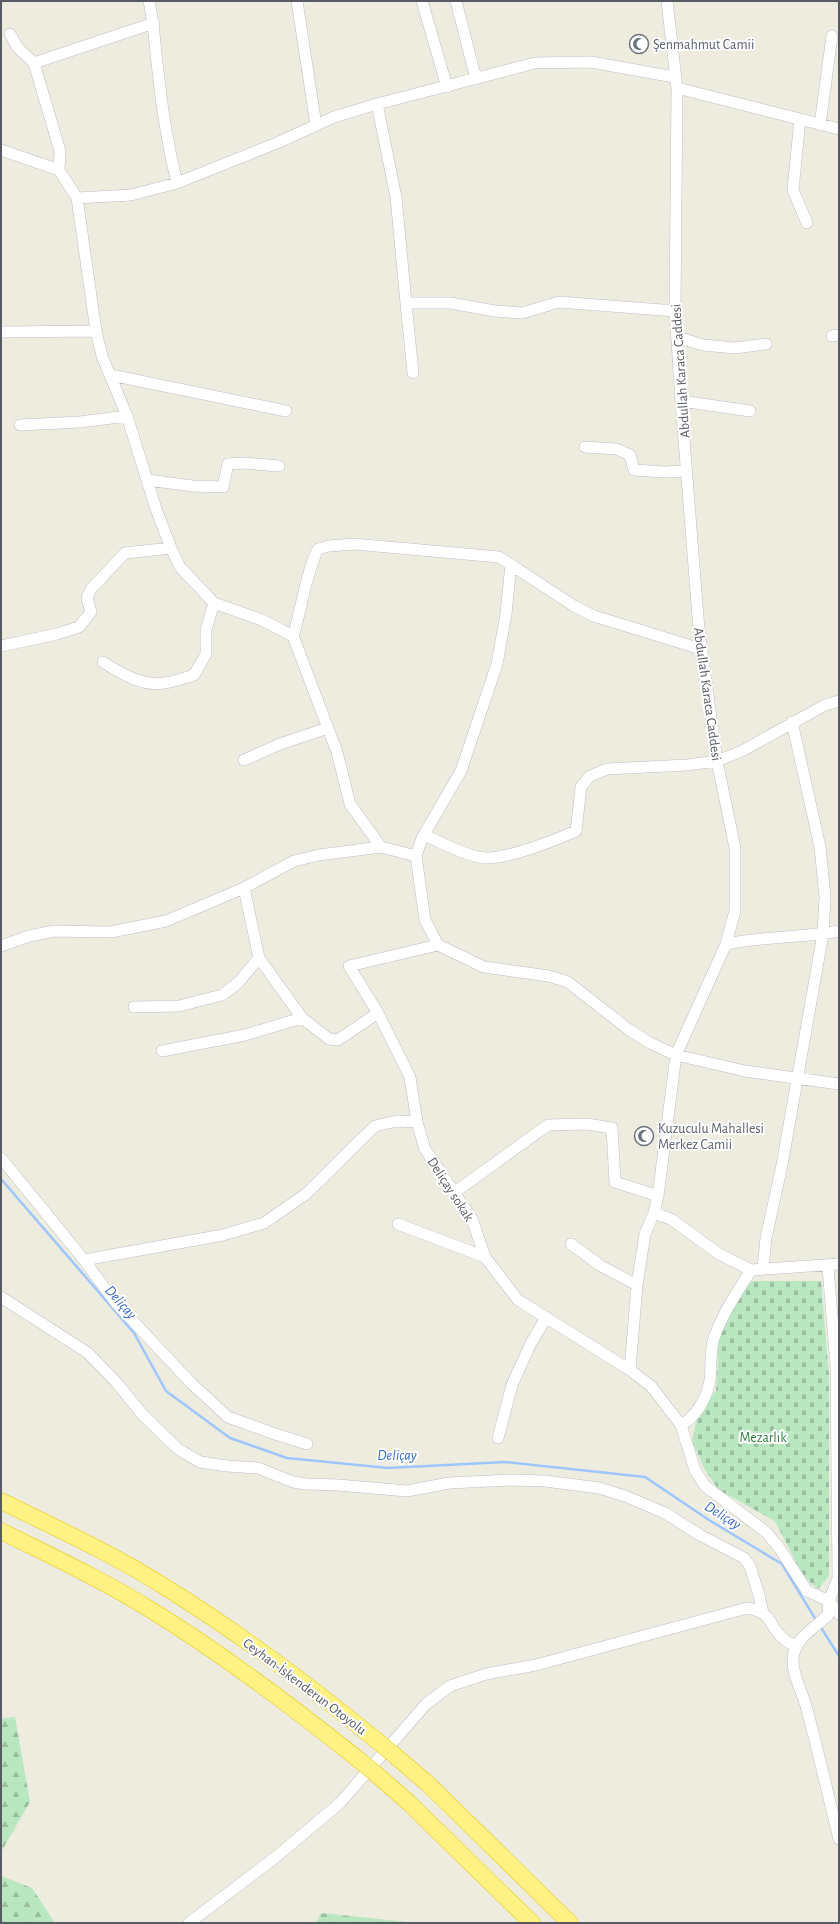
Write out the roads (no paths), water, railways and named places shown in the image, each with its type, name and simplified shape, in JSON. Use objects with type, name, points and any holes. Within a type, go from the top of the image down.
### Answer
[{"type":"highway","name":"Ceyhan-İskenderun Otoyolu","points":[[1,1501],[99,1550],[164,1586],[306,1683],[432,1788],[570,1923]]},
{"type":"highway","name":"Ceyhan-İskenderun Otoyolu","points":[[1,1531],[87,1574],[151,1609],[290,1705],[360,1760],[414,1808],[532,1923]]},
{"type":"street","points":[[149,1],[154,23],[158,71],[172,165],[177,184]]},
{"type":"street","points":[[297,1],[316,125]]},
{"type":"street","points":[[422,1],[447,87]]},
{"type":"street","points":[[456,1],[476,79]]},
{"type":"street","name":"Abdullah Karaca Caddesi","points":[[630,1370],[637,1285],[645,1234],[654,1214],[658,1196],[676,1055],[726,944],[735,911],[735,848],[717,761],[701,649],[686,471],[675,311],[677,88],[674,77],[667,1]]},
{"type":"street","points":[[34,63],[154,23]]},
{"type":"street","points":[[10,34],[18,48],[34,63],[60,151],[58,170]]},
{"type":"street","points":[[820,125],[832,36]]},
{"type":"street","points":[[77,198],[131,195],[177,184],[248,156],[334,117],[377,104],[535,63],[591,62],[674,77]]},
{"type":"street","points":[[677,88],[839,129]]},
{"type":"street","points":[[377,104],[396,197],[412,373]]},
{"type":"street","points":[[800,119],[793,190],[807,223]]},
{"type":"street","points":[[1,150],[58,170],[77,198],[96,330],[102,356],[127,416],[147,480],[171,548],[180,567],[214,603],[262,620],[293,636]]},
{"type":"street","points":[[406,303],[450,303],[495,311],[522,313],[559,302],[675,311]]},
{"type":"street","points":[[1,332],[96,330]]},
{"type":"street","points":[[677,337],[703,345],[735,348],[766,344]]},
{"type":"street","points":[[111,375],[286,411]]},
{"type":"street","points":[[681,401],[750,411]]},
{"type":"street","points":[[20,425],[80,422],[127,416]]},
{"type":"street","points":[[585,448],[616,449],[630,455],[634,470],[665,472],[686,471]]},
{"type":"street","points":[[147,480],[193,486],[223,487],[228,464],[244,463],[279,466]]},
{"type":"street","points":[[380,847],[350,804],[337,752],[293,636],[301,611],[311,563],[318,549],[329,546],[354,544],[499,557],[574,606],[594,616],[701,649]]},
{"type":"street","points":[[1,646],[57,634],[79,627],[91,612],[87,598],[91,589],[125,553],[171,548]]},
{"type":"street","points":[[511,564],[506,614],[497,664],[461,771],[422,838],[416,856],[425,920],[438,945],[484,967],[548,976],[568,982],[628,1029],[676,1055],[745,1071],[839,1084]]},
{"type":"street","points":[[103,662],[120,672],[153,684],[164,684],[194,675],[206,654],[206,630],[214,603]]},
{"type":"street","points":[[422,838],[428,837],[445,845],[486,858],[510,854],[576,831],[581,786],[590,776],[607,769],[687,765],[717,761],[742,751],[825,704],[839,701]]},
{"type":"street","points":[[763,1269],[766,1238],[782,1165],[823,934],[825,897],[820,847],[792,722]]},
{"type":"street","points":[[244,760],[280,744],[328,728]]},
{"type":"street","points":[[1,946],[29,936],[54,931],[111,932],[166,921],[244,888],[294,861],[319,855],[380,847],[416,856]]},
{"type":"street","points":[[244,888],[259,958],[302,1018],[329,1039],[338,1040],[378,1013]]},
{"type":"street","points":[[726,944],[747,939],[823,934],[839,931]]},
{"type":"street","name":"Deliçay sokak","points":[[438,945],[349,966],[378,1013],[410,1077],[417,1122],[425,1149],[455,1192],[472,1220],[484,1257],[518,1300],[630,1370],[651,1386],[681,1425]]},
{"type":"street","points":[[134,1007],[179,1006],[222,995],[238,983],[259,958]]},
{"type":"street","points":[[162,1051],[246,1035],[302,1018]]},
{"type":"street","points":[[84,1260],[223,1235],[264,1223],[306,1194],[375,1126],[397,1121],[417,1122]]},
{"type":"street","points":[[455,1192],[548,1126],[587,1124],[612,1128],[615,1182],[658,1196]]},
{"type":"street","points":[[1,1158],[84,1260],[116,1303],[191,1383],[228,1417],[306,1444]]},
{"type":"street","points":[[654,1214],[671,1219],[719,1254],[751,1270],[833,1266],[836,1366],[838,1578],[829,1600],[828,1615],[822,1622],[805,1634],[797,1646],[793,1659],[794,1672],[806,1705],[839,1839]]},
{"type":"street","points":[[398,1224],[484,1257]]},
{"type":"street","points":[[571,1244],[600,1266],[637,1285]]},
{"type":"street","points":[[751,1270],[728,1305],[714,1336],[710,1381],[705,1395],[694,1417],[681,1425],[695,1470],[706,1486],[766,1532],[780,1549],[807,1591],[829,1600],[839,1614]]},
{"type":"street","points":[[1,1297],[88,1353],[111,1376],[143,1416],[178,1449],[200,1462],[258,1468],[293,1482],[306,1484],[338,1485],[407,1491],[450,1483],[506,1480],[545,1481],[599,1488],[625,1496],[665,1513],[700,1535],[744,1558],[750,1566],[763,1613]]},
{"type":"street","points":[[498,1438],[512,1386],[531,1343],[546,1318]]},
{"type":"street","points":[[189,1923],[278,1856],[340,1803],[426,1704],[450,1686],[486,1674],[536,1665],[747,1608],[758,1610],[767,1615],[786,1640],[797,1646]]},
{"type":"waterway","name":"Deliçay","points":[[1,1179],[134,1333],[166,1391],[230,1438],[287,1458],[388,1468],[505,1462],[645,1477],[709,1520],[782,1564],[816,1620]]},
{"type":"waterway","name":"Deliçay","points":[[820,1626],[839,1656]]},
{"type":"place","name":"Şenmahmut Camii","points":[[639,44]]},
{"type":"place","name":"Kuzuculu Mahallesi Merkez Camii","points":[[644,1136]]},
{"type":"park label","name":"Mezarlık","points":[[763,1437]]}]
